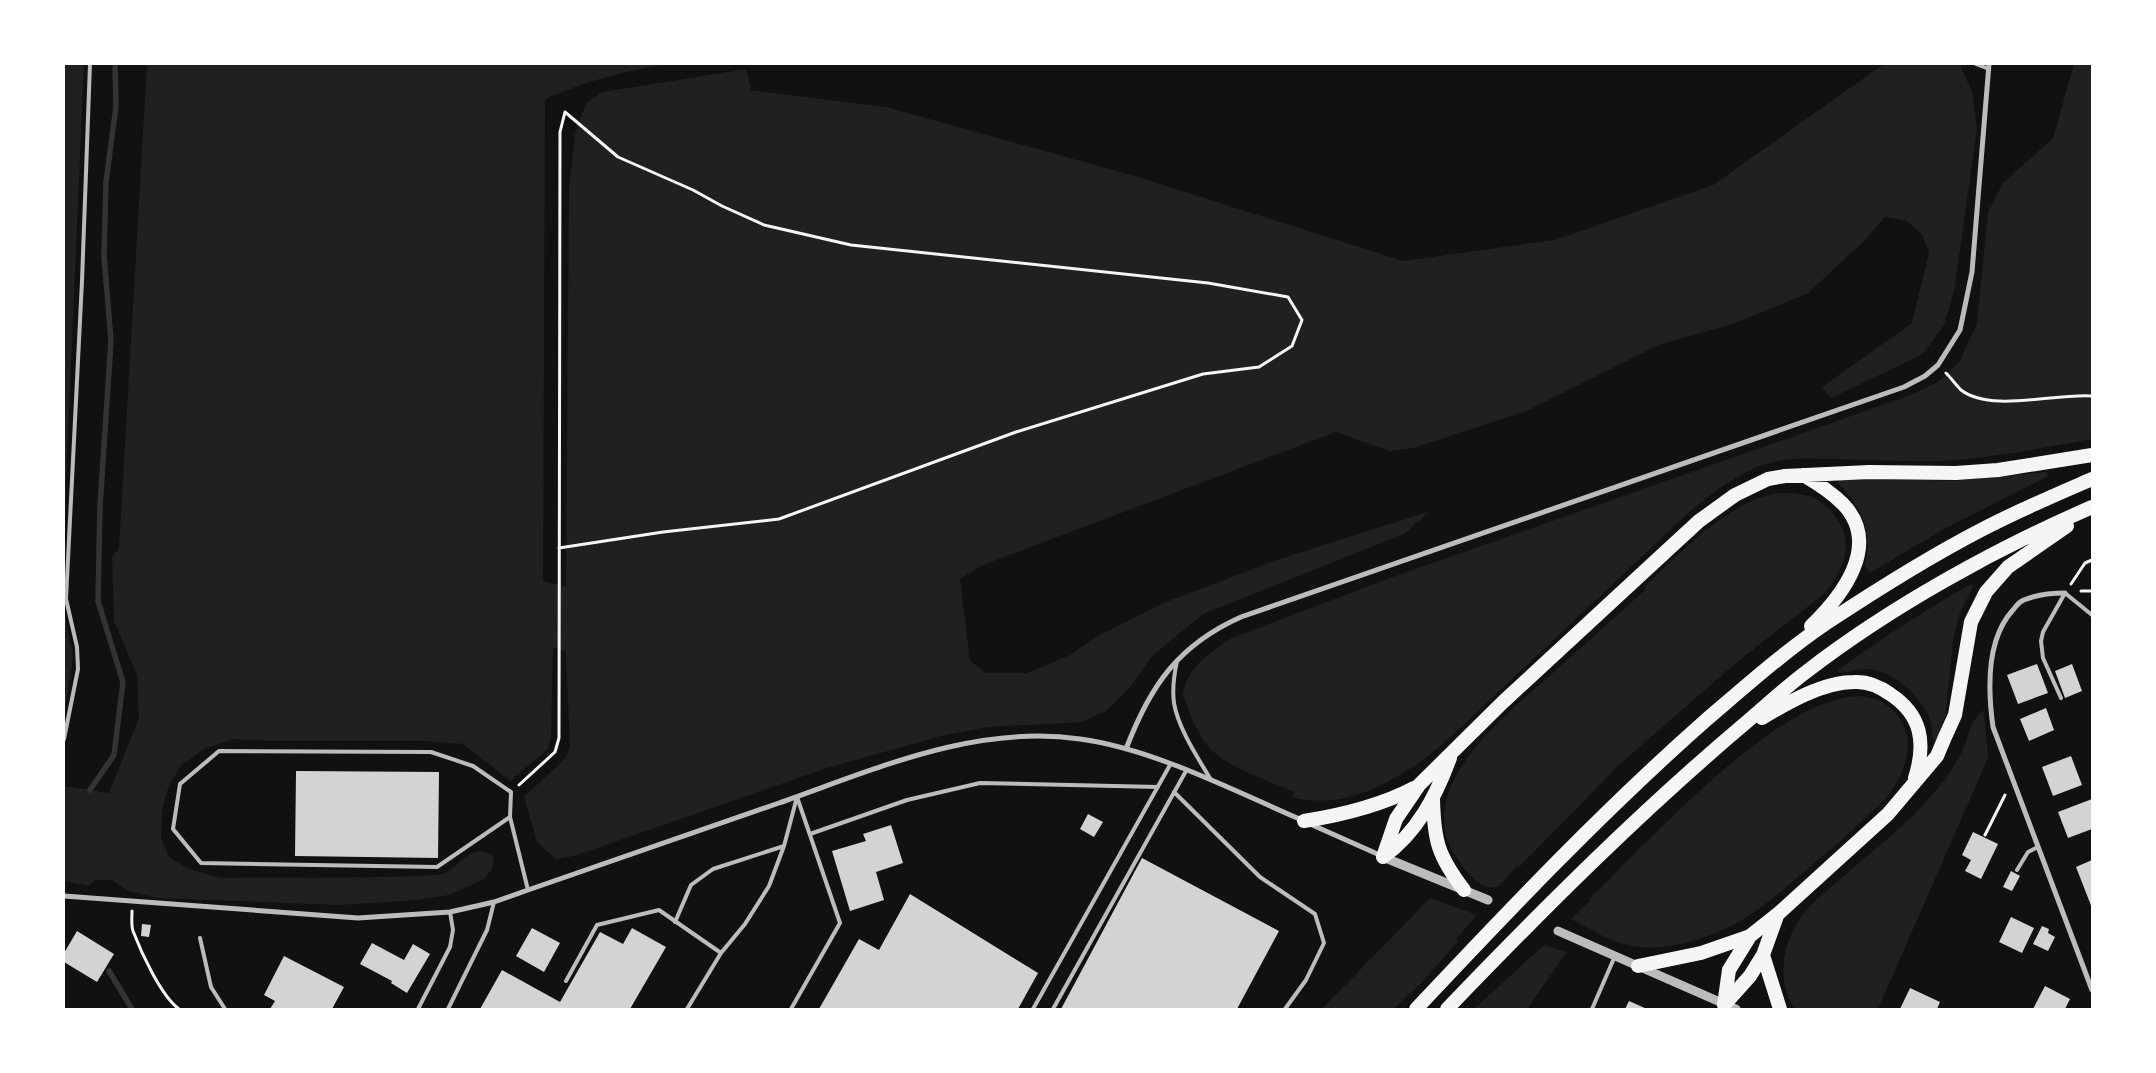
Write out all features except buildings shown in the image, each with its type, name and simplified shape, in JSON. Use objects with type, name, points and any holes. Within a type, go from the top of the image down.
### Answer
[{"type":"highway","points":[[1382,856],[1396,819],[1419,785],[1503,702],[1699,521],[1730,498],[1768,479],[1803,474],[1869,472],[1956,473],[1998,470],[2092,455]]},
{"type":"highway","points":[[1762,673],[1832,605],[1850,579],[1858,553],[1858,538],[1851,516],[1836,497],[1803,474]]},
{"type":"highway","points":[[1416,1009],[1496,923],[1618,801],[1682,742],[1762,673],[1827,623],[1916,566],[1983,529],[2092,479]]},
{"type":"highway","points":[[1447,1009],[1546,908],[1632,825],[1726,739],[1806,672],[1913,600],[2022,540],[2092,507]]},
{"type":"highway","points":[[1730,1007],[1729,970],[1739,950],[1750,936],[1779,913],[1888,814],[1937,756],[1955,715],[1971,622],[1986,592],[2008,567],[2092,511]]},
{"type":"highway","points":[[1726,739],[1791,700],[1839,683],[1871,683],[1899,700],[1915,718],[1920,732],[1921,760],[1912,786]]},
{"type":"highway","points":[[1382,856],[1406,838],[1433,798],[1452,754]]},
{"type":"highway","points":[[1304,821],[1361,809],[1399,796],[1419,785]]},
{"type":"highway","points":[[1433,798],[1434,832],[1437,844],[1451,872],[1464,890]]},
{"type":"highway","points":[[1730,1007],[1763,955],[1779,913]]},
{"type":"highway","points":[[1638,966],[1701,953],[1750,936]]},
{"type":"highway","points":[[1763,955],[1780,1009]]},
{"type":"street","points":[[1126,749],[1145,702],[1177,660],[1206,635],[1240,617],[1904,387],[1924,376],[1938,365],[1960,330],[1972,272],[1989,66]]},
{"type":"street","points":[[2066,593],[2044,593],[2022,600],[2009,614],[1998,637],[1992,658],[1990,707],[1993,727],[2092,990]]},
{"type":"street","points":[[64,896],[358,918],[450,912],[494,902],[921,754],[956,744],[984,739],[1034,735],[1058,736],[1103,743],[1170,764],[1488,900]]},
{"type":"street","points":[[1558,931],[1730,1007]]},
{"type":"lane","points":[[64,739],[78,669],[77,647],[66,599],[82,282],[90,64]]},
{"type":"lane","points":[[1976,64],[1989,66]]},
{"type":"lane","points":[[2061,698],[2043,658],[2041,641],[2043,632],[2066,593],[2092,615]]},
{"type":"lane","points":[[1177,660],[1173,682],[1174,705],[1195,752],[1211,780]]},
{"type":"lane","points":[[510,817],[437,867],[200,863],[173,829],[180,784],[219,751],[431,752],[473,766],[511,792],[510,817],[528,890]]},
{"type":"lane","points":[[1034,1009],[1170,764]]},
{"type":"lane","points":[[1054,1009],[1186,771]]},
{"type":"lane","points":[[810,834],[907,800],[980,783],[1158,788]]},
{"type":"lane","points":[[1174,792],[1260,877],[1315,914],[1324,943],[1306,980],[1285,1009]]},
{"type":"lane","points":[[792,1009],[840,923],[797,796]]},
{"type":"lane","points":[[688,1009],[721,953],[745,924],[769,886],[784,846],[797,796]]},
{"type":"lane","points":[[676,922],[690,885],[713,869],[784,846]]},
{"type":"lane","points":[[2017,870],[2028,852],[2038,847]]},
{"type":"lane","points":[[448,1009],[487,930],[494,902]]},
{"type":"lane","points":[[566,981],[597,925],[659,910],[721,953]]},
{"type":"lane","points":[[418,1009],[450,947],[453,930],[450,912]]},
{"type":"lane","points":[[200,938],[211,987],[225,1009]]},
{"type":"lane","points":[[1592,1009],[1615,956]]},
{"type":"path","points":[[511,792],[555,752],[559,738],[559,548],[560,132],[565,112],[618,157],[693,190],[722,206],[764,225],[850,245],[1208,282],[1288,297],[1302,320],[1292,346],[1259,366],[1203,374],[1016,432],[779,519],[663,532],[559,548]]},
{"type":"path","points":[[1938,365],[1961,390],[1974,397],[1994,402],[2078,395],[2092,396]]},
{"type":"path","points":[[2066,593],[2085,562],[2092,560]]},
{"type":"path","points":[[1985,835],[2005,795]]},
{"type":"path","points":[[132,916],[132,928],[154,975],[166,998],[179,1009]]},
{"type":"shaded area","points":[[64,64],[84,64],[64,526]]},
{"type":"shaded area","points":[[147,64],[668,64],[605,77],[545,99],[543,581],[566,587],[569,189],[575,134],[586,103],[603,92],[746,69],[751,90],[886,107],[1138,177],[1403,261],[1555,240],[1713,185],[1884,64],[1959,64],[1972,91],[1977,130],[1954,292],[1944,325],[1923,354],[1831,398],[1822,387],[1912,323],[1929,253],[1922,234],[1907,221],[1885,217],[1862,243],[1808,293],[1733,324],[1658,345],[1526,411],[1414,448],[1389,451],[1336,432],[983,565],[960,579],[970,661],[986,673],[1027,673],[1070,655],[1098,636],[1161,604],[1274,561],[1430,511],[1404,534],[1203,614],[1153,655],[1130,687],[1106,711],[1081,722],[987,727],[941,736],[824,769],[574,856],[556,859],[537,842],[524,797],[564,760],[570,748],[566,652],[553,647],[551,737],[548,749],[510,781],[463,744],[426,741],[271,741],[233,739],[204,749],[181,766],[169,785],[162,809],[161,838],[169,857],[189,869],[221,878],[411,876],[445,873],[475,852],[483,851],[491,854],[494,860],[492,869],[484,879],[449,895],[417,900],[339,905],[157,898],[128,891],[112,880],[95,880],[89,886],[64,881],[64,786],[109,793],[139,718],[137,675],[114,621],[112,557],[119,548]]},
{"type":"shaded area","points":[[2074,64],[2092,64],[2092,439],[1961,460],[1796,459],[1776,461],[1747,471],[1721,487],[1688,513],[1443,744],[1392,780],[1354,796],[1334,800],[1292,797],[1295,792],[1258,777],[1221,758],[1200,736],[1183,695],[1185,685],[1194,668],[1201,661],[1232,638],[1390,578],[1908,396],[1938,382],[1960,361],[1977,323],[1988,212],[2003,183],[2053,138]]},
{"type":"shaded area","points":[[2047,472],[2048,476],[1942,530],[1870,573],[1865,565],[1867,542],[1863,520],[1853,501],[1838,483],[1839,477],[1954,481]]},
{"type":"shaded area","points":[[1795,493],[1810,496],[1827,507],[1837,519],[1845,538],[1846,548],[1841,567],[1825,593],[1737,662],[1620,764],[1498,887],[1486,887],[1479,883],[1455,855],[1445,829],[1446,803],[1455,777],[1471,753],[1491,729],[1513,708],[1644,591],[1645,586],[1704,532],[1737,509],[1754,500],[1772,494]]},
{"type":"shaded area","points":[[1971,584],[1973,587],[1959,615],[1953,640],[1946,713],[1936,741],[1933,740],[1931,722],[1924,708],[1903,684],[1885,673],[1875,670],[1862,669],[1841,673],[1838,670],[1903,625]]},
{"type":"shaded area","points":[[64,610],[73,657],[64,717]]},
{"type":"shaded area","points":[[1857,696],[1872,698],[1884,703],[1899,717],[1908,741],[1904,767],[1896,783],[1879,805],[1768,902],[1749,916],[1721,931],[1697,940],[1663,947],[1637,947],[1614,941],[1571,919],[1678,811],[1751,747],[1788,722],[1824,704]]},
{"type":"shaded area","points":[[1984,710],[1988,758],[1878,1009],[1795,1009],[1785,987],[1784,963],[1789,939],[1801,917],[1819,897],[1901,827],[1934,793],[1954,767],[1963,749],[1972,723]]},
{"type":"shaded area","points":[[1430,898],[1477,915],[1456,939],[1458,941],[1425,979],[1394,1009],[1322,1009]]},
{"type":"shaded area","points":[[1544,945],[1567,952],[1527,1009],[1474,1009]]},
{"type":"waterway","points":[[90,790],[114,755],[123,682],[98,601],[100,506],[111,341],[104,256],[106,182],[116,106],[115,64]]},
{"type":"waterway","points":[[109,971],[132,1009]]}]
